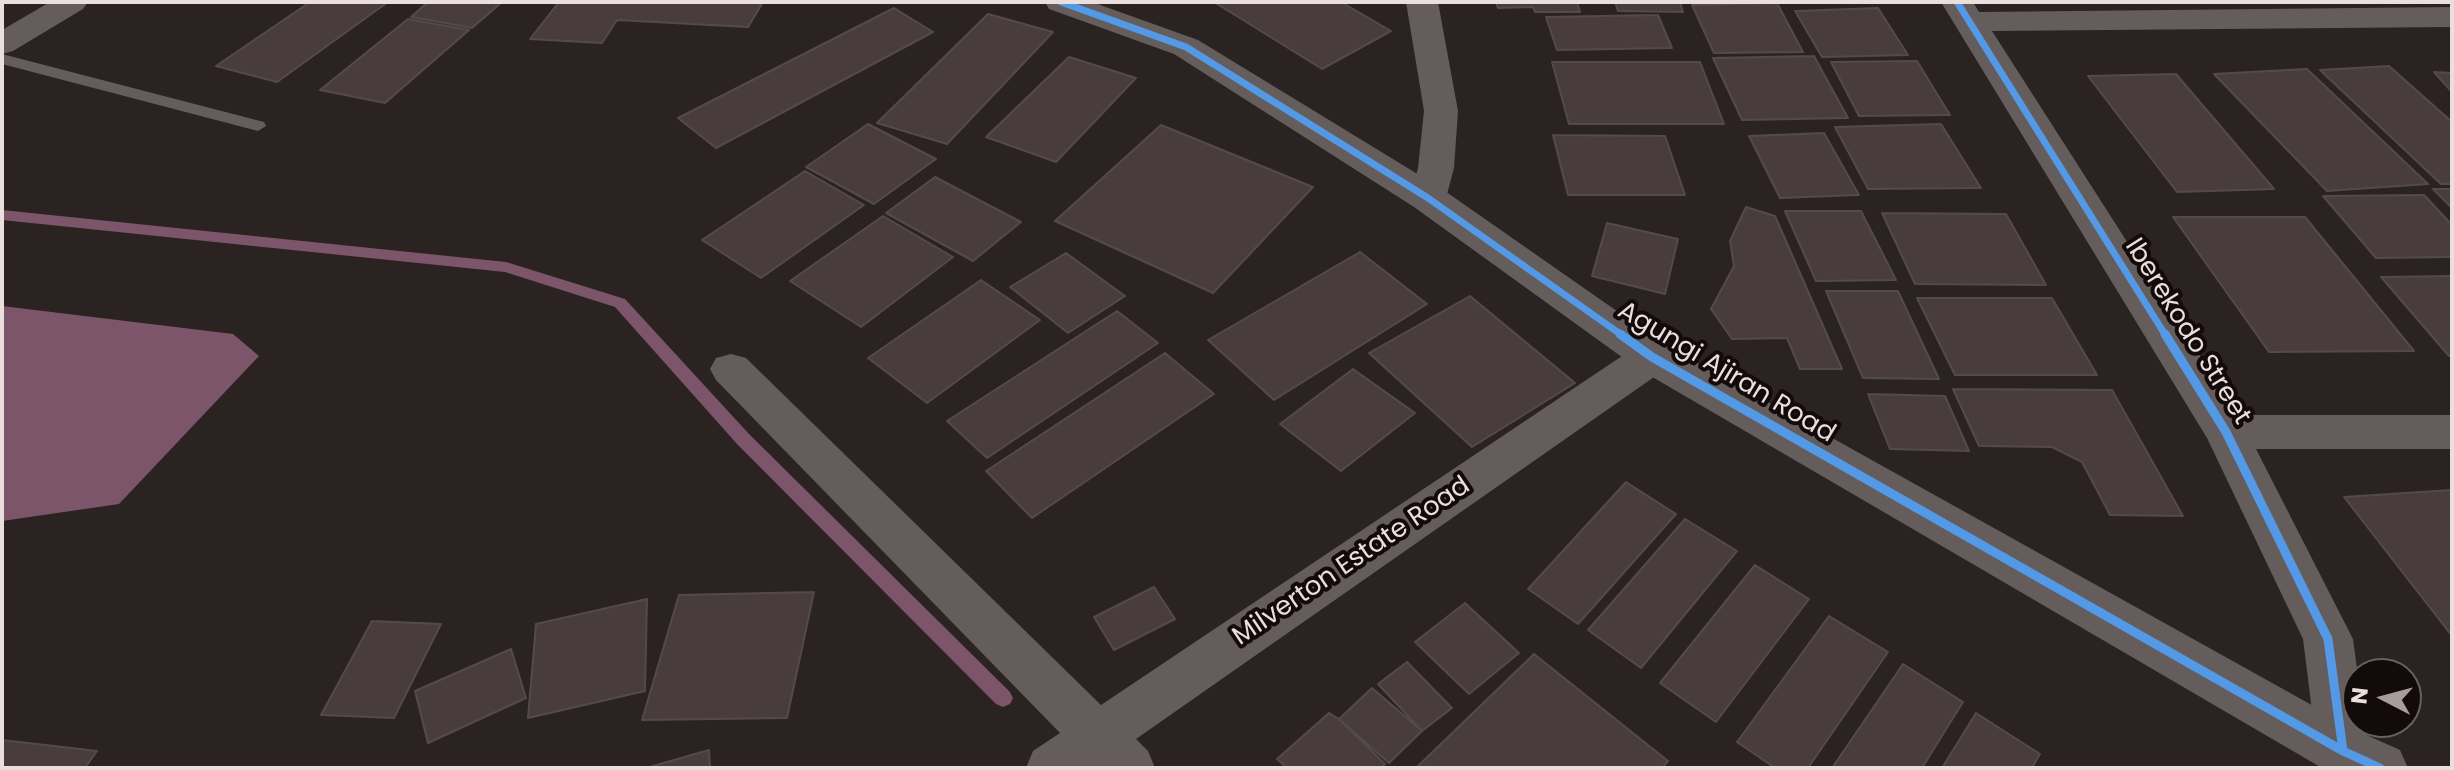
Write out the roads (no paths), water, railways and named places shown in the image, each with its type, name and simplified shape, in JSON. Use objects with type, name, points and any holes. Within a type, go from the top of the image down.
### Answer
[{"type":"street","points":[[2,44],[72,2]]},
{"type":"street","name":"Agungi Ajiran Road","points":[[1061,2],[1186,47],[1428,198],[1652,357],[2361,760]]},
{"type":"street","points":[[1422,2],[1441,111],[1436,168],[1428,198]]},
{"type":"street","points":[[1964,12],[2452,17]]},
{"type":"street","name":"Iberekodo Street","points":[[1964,12],[2226,432],[2328,639],[2361,760]]},
{"type":"street","name":"Milverton Estate Road","points":[[1052,768],[1113,752],[1652,357]]},
{"type":"street","points":[[731,369],[1113,752]]},
{"type":"street","points":[[2226,432],[2452,432]]},
{"type":"lane","points":[[2,59],[258,126]]},
{"type":"waterway","points":[[2,215],[506,267],[620,303],[743,439],[1003,698]]}]
